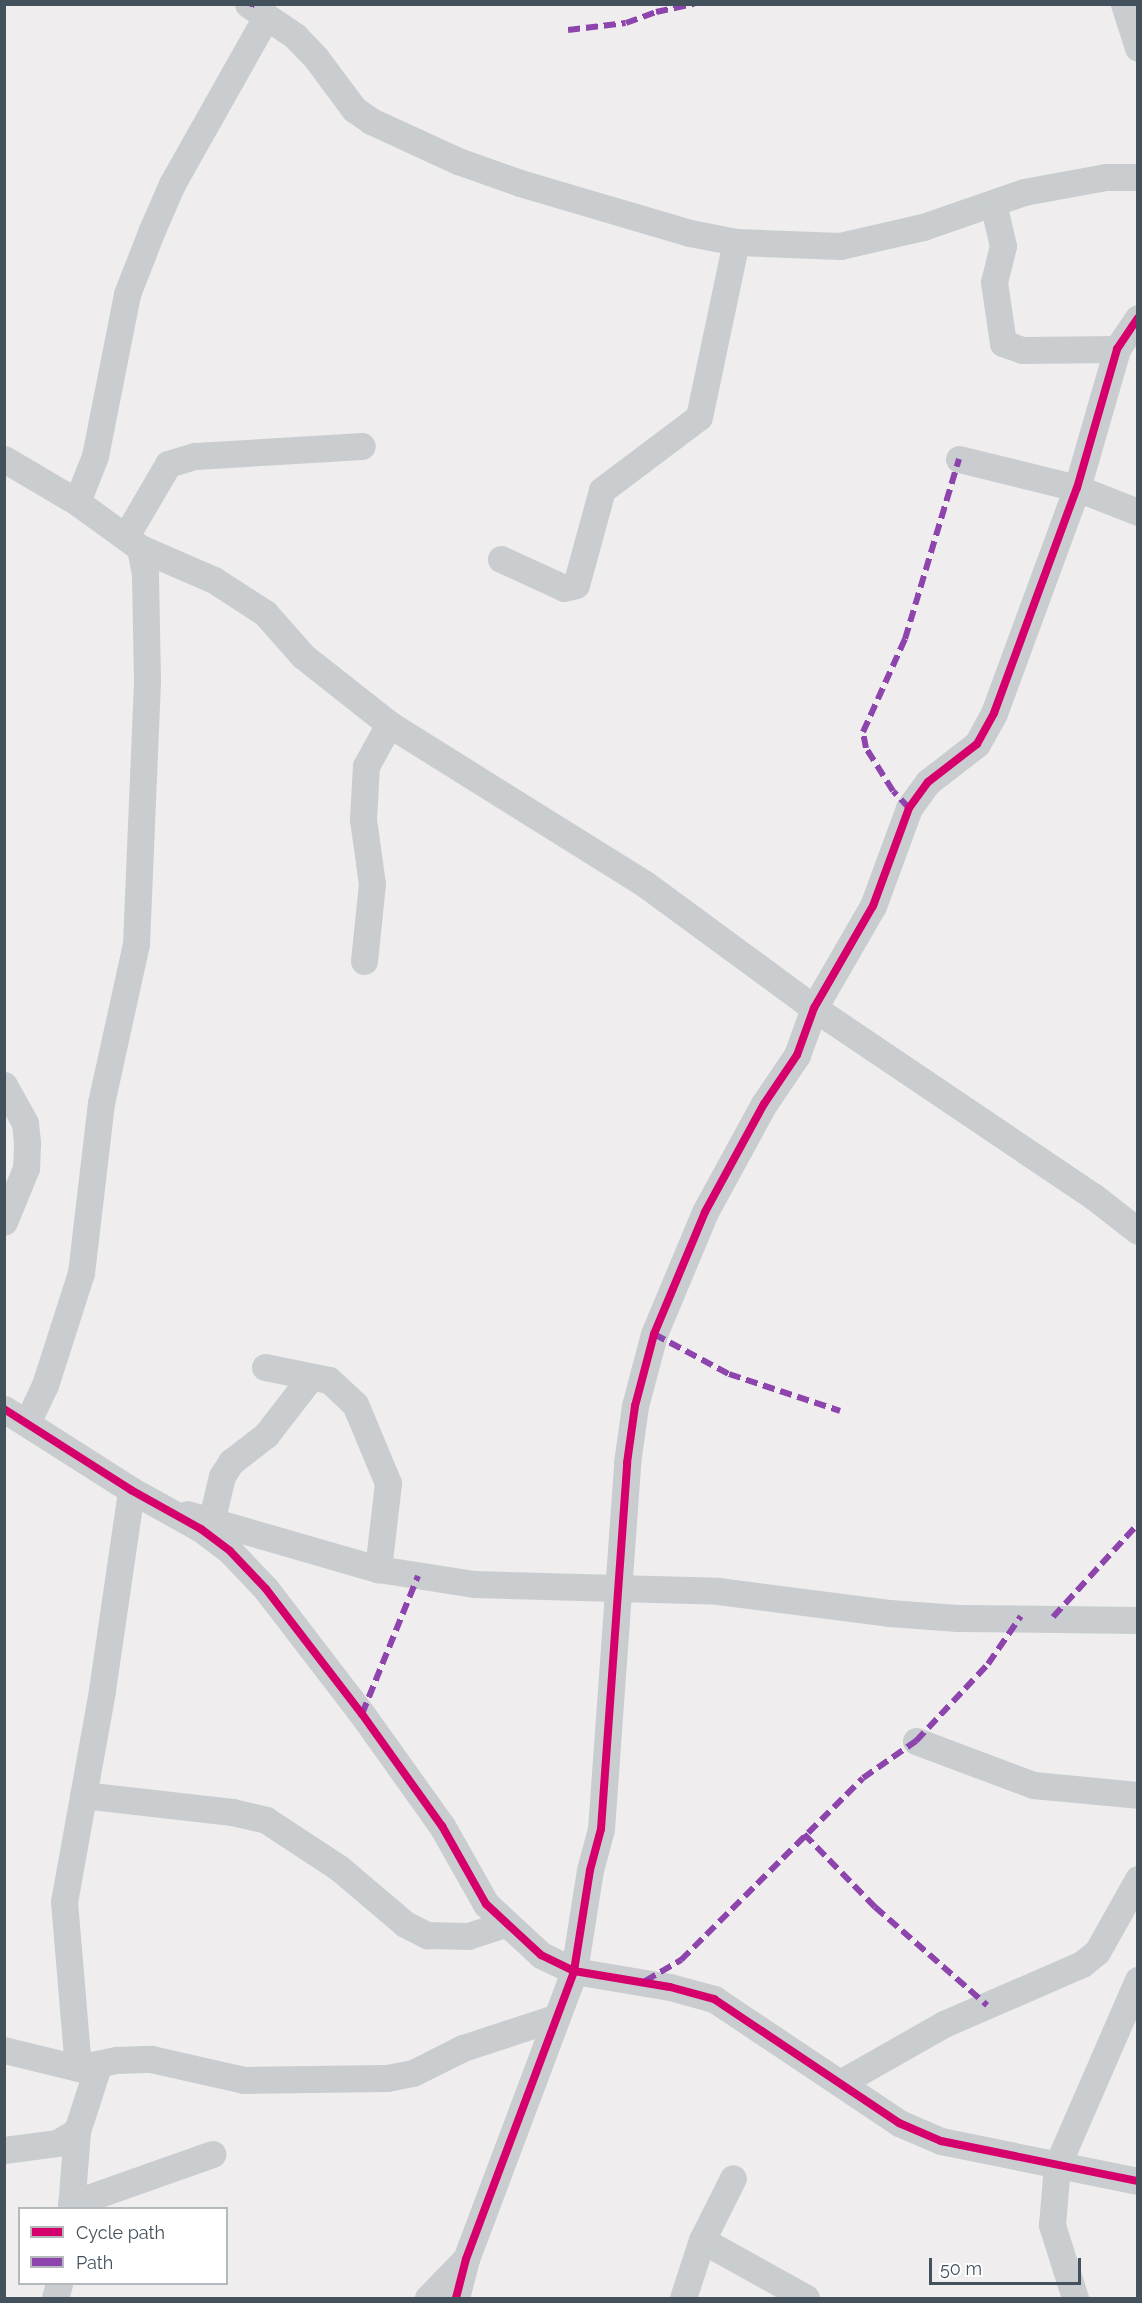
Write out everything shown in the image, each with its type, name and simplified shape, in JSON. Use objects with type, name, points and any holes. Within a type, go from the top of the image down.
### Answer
[{"type":"street","points":[[1124,4],[1137,48]]},
{"type":"street","points":[[77,502],[95,456],[127,294],[172,184],[257,11],[294,36],[316,58],[354,109],[371,121],[458,161],[520,183],[632,218],[736,242],[840,246],[923,226],[993,203],[1070,182],[1137,177]]},
{"type":"street","points":[[993,203],[1003,246],[994,282],[1003,344],[1022,350],[1117,349]]},
{"type":"street","points":[[501,559],[564,588],[576,585],[602,490],[699,417],[736,242]]},
{"type":"street","points":[[456,2298],[466,2259],[554,2018],[574,1971],[590,1870],[601,1829],[610,1675],[621,1587],[627,1464],[635,1406],[654,1334],[705,1212],[764,1104],[797,1055],[814,1008],[873,906],[909,808],[928,782],[977,744],[994,713],[1077,488],[1117,349],[1137,318]]},
{"type":"street","points":[[362,446],[195,456],[168,464],[133,542],[145,574],[147,680],[136,944],[101,1103],[81,1273],[45,1385],[16,1416],[131,1491],[169,1510],[219,1542],[266,1589],[417,1790],[476,1888],[504,1924],[541,1955],[574,1971],[670,1987],[714,1999],[899,2123],[941,2141],[1137,2181]]},
{"type":"street","points":[[5,459],[77,502],[133,542],[214,580],[265,613],[303,656],[389,724],[645,884],[814,1008],[1135,1222]]},
{"type":"street","points":[[958,459],[1077,488],[1137,512]]},
{"type":"street","points":[[364,961],[372,884],[363,819],[366,766],[389,724]]},
{"type":"street","points":[[4,1084],[25,1123],[27,1143],[26,1168],[4,1222]]},
{"type":"street","points":[[265,1367],[335,1384],[355,1404],[388,1483],[378,1569]]},
{"type":"street","points":[[212,1518],[222,1476],[231,1462],[266,1435],[311,1377]]},
{"type":"street","points":[[131,1491],[111,1639],[63,1912],[88,2067],[77,2132],[71,2206],[212,2154]]},
{"type":"street","points":[[169,1510],[212,1518],[378,1569],[506,1588],[621,1587],[718,1591],[889,1613],[958,1618],[1137,1620]]},
{"type":"street","points":[[916,1742],[1033,1785],[1137,1795]]},
{"type":"street","points":[[83,1795],[232,1812],[266,1820],[339,1868],[405,1924],[427,1935],[468,1936],[504,1924]]},
{"type":"street","points":[[840,2083],[944,2024],[1082,1964],[1096,1952],[1137,1879]]},
{"type":"street","points":[[1075,2298],[1052,2225],[1057,2166],[1137,1980]]},
{"type":"street","points":[[4,2050],[88,2067],[133,2058],[244,2080],[387,2078],[413,2073],[463,2048],[554,2018]]},
{"type":"street","points":[[4,2150],[47,2146],[77,2132]]},
{"type":"street","points":[[683,2298],[702,2240],[733,2178]]},
{"type":"street","points":[[702,2240],[806,2298]]},
{"type":"street","points":[[428,2298],[466,2259]]},
{"type":"marked path","points":[[568,30],[626,23],[656,12],[694,4]]},
{"type":"marked path","points":[[909,808],[893,791],[866,748],[863,732],[905,639],[959,459]]},
{"type":"marked path","points":[[654,1334],[729,1374],[840,1411]]},
{"type":"marked path","points":[[1053,1617],[1138,1524]]},
{"type":"marked path","points":[[362,1714],[418,1576]]},
{"type":"marked path","points":[[645,1981],[681,1960],[863,1778],[916,1741],[988,1664],[1021,1616]]},
{"type":"marked path","points":[[804,1834],[875,1907],[987,2005]]},
{"type":"cycle path","points":[[456,2298],[466,2259],[574,1971],[590,1870],[601,1829],[627,1463],[635,1406],[654,1334],[705,1212],[764,1104],[797,1055],[814,1008],[873,906],[909,808],[928,782],[977,744],[994,713],[1077,488],[1117,349],[1138,318]]},
{"type":"cycle path","points":[[4,1409],[131,1490],[201,1529],[230,1551],[266,1589],[362,1714],[442,1826],[486,1904],[541,1955],[574,1971],[670,1987],[714,1999],[899,2123],[941,2141],[1138,2181]]}]
